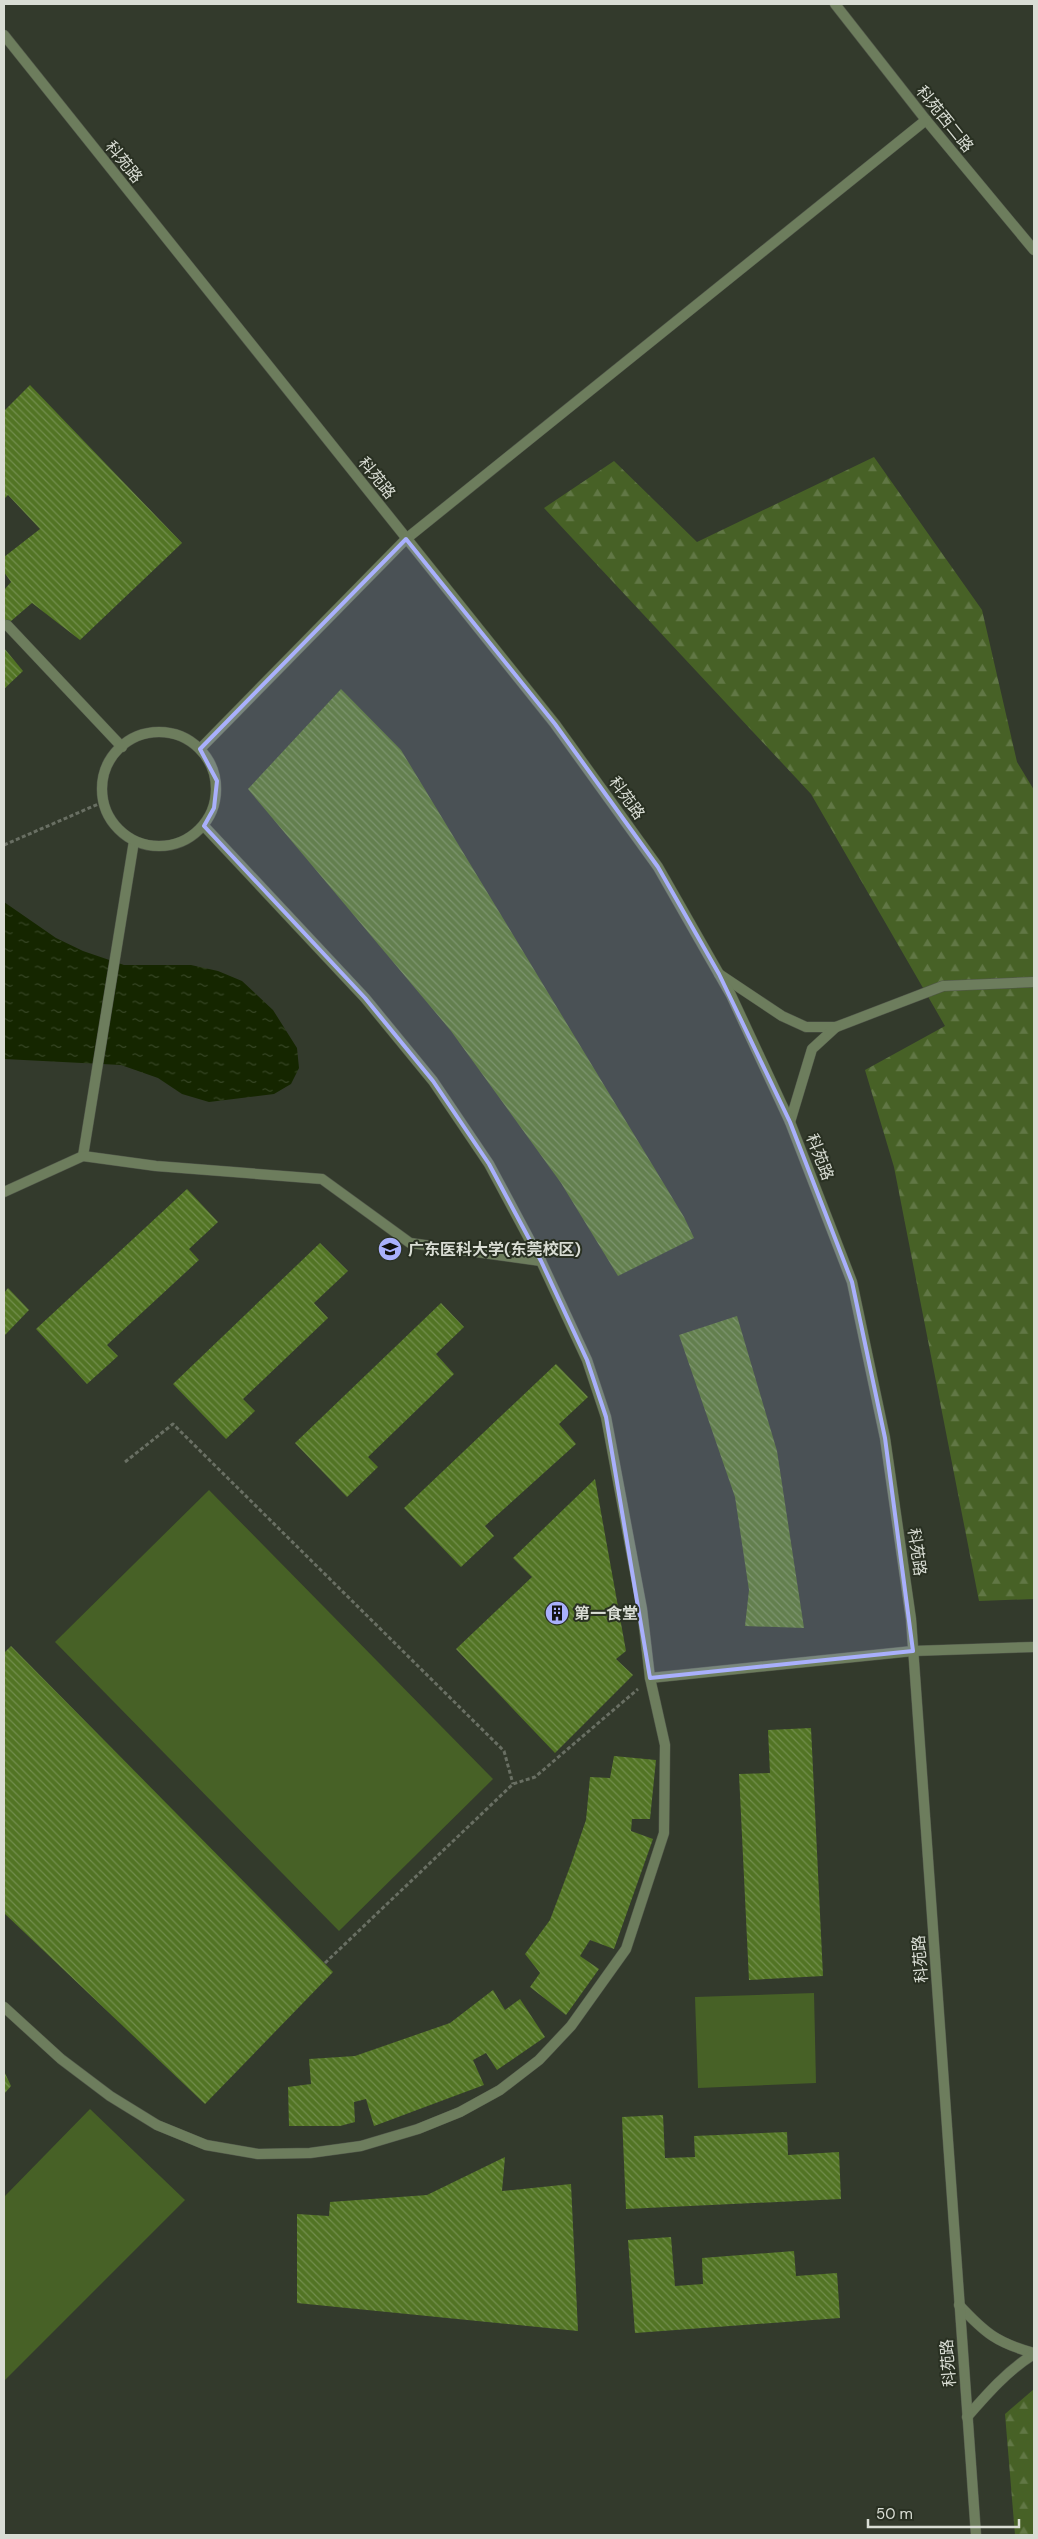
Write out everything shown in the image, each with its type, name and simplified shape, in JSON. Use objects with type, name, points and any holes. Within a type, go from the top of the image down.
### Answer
[{"type":"street","name":"科苑西二路","points":[[834,4],[926,120],[1034,250]]},
{"type":"street","name":"科苑路","points":[[4,35],[555,724],[652,859],[731,995],[790,1122],[852,1282],[885,1438],[912,1619],[976,2535]]},
{"type":"street","points":[[200,749],[406,539],[926,120]]},
{"type":"street","points":[[7,625],[122,747]]},
{"type":"street","points":[[154,732],[178,734],[193,742],[200,749],[208,758],[217,781],[214,808],[204,826],[190,838],[160,847],[134,841],[113,823],[103,802],[104,774],[113,755],[122,747],[133,738],[154,732]]},
{"type":"street","points":[[4,2007],[61,2059],[110,2096],[157,2125],[206,2145],[258,2154],[310,2153],[361,2146],[418,2130],[460,2112],[500,2090],[539,2060],[571,2026],[626,1949],[664,1833],[665,1745],[650,1678],[642,1609],[606,1417],[587,1360],[541,1261],[489,1164],[433,1081],[365,998],[204,826]]},
{"type":"street","points":[[83,1156],[134,841]]},
{"type":"street","points":[[719,974],[782,1016],[806,1027],[836,1027],[943,986],[1034,982]]},
{"type":"street","points":[[790,1122],[812,1049],[836,1027]]},
{"type":"street","points":[[4,1192],[83,1156],[156,1166],[322,1179],[410,1243],[541,1261]]},
{"type":"street","points":[[650,1678],[913,1651],[1034,1647]]},
{"type":"street","points":[[960,2306],[982,2330],[1006,2345],[1034,2353]]},
{"type":"street","points":[[967,2417],[988,2393],[1034,2353]]},
{"type":"path","points":[[4,845],[103,802]]},
{"type":"path","points":[[125,1462],[173,1424],[504,1751],[513,1784]]},
{"type":"path","points":[[325,1963],[513,1784],[535,1777],[650,1678]]},
{"type":"highlighted area","points":[[406,539],[555,724],[658,867],[719,974],[790,1122],[852,1282],[885,1438],[913,1651],[650,1678],[606,1417],[587,1360],[541,1261],[489,1164],[433,1081],[365,998],[204,826],[214,808],[217,781],[200,749]]},
{"type":"green space","points":[[874,457],[982,610],[1017,762],[1034,790],[1034,1599],[979,1601],[894,1167],[865,1070],[945,1026],[811,794],[544,508],[614,461],[697,542]]},
{"type":"green space","points":[[209,1490],[493,1779],[339,1931],[55,1642]]},
{"type":"green space","points":[[814,1993],[816,2083],[698,2088],[695,1997]]},
{"type":"green space","points":[[90,2109],[185,2200],[4,2381],[4,2197]]},
{"type":"green space","points":[[1034,2389],[1034,2535],[1015,2535],[1005,2414]]},
{"type":"water","points":[[4,902],[56,938],[83,951],[124,965],[191,965],[218,971],[242,981],[273,1010],[297,1048],[299,1068],[291,1084],[274,1094],[209,1102],[182,1094],[158,1078],[121,1065],[4,1059]]},
{"type":"building","points":[[30,385],[182,543],[80,640],[32,603],[4,627],[4,590],[11,582],[4,572],[4,557],[40,529],[8,495],[4,499],[4,411]]},
{"type":"building","points":[[4,648],[23,671],[4,689]]},
{"type":"building","points":[[341,689],[401,750],[684,1217],[694,1238],[618,1276],[561,1183],[451,1031],[248,789]]},
{"type":"building","points":[[187,1189],[218,1222],[189,1249],[199,1260],[107,1345],[118,1356],[87,1384],[36,1329]]},
{"type":"building","points":[[320,1243],[348,1271],[314,1303],[328,1318],[243,1399],[255,1411],[226,1439],[173,1384]]},
{"type":"building","points":[[8,1288],[29,1310],[4,1336],[4,1293]]},
{"type":"building","points":[[441,1303],[464,1327],[436,1354],[454,1374],[368,1457],[378,1467],[347,1497],[295,1443]]},
{"type":"building","points":[[737,1316],[777,1451],[804,1628],[745,1626],[749,1590],[735,1497],[679,1335]]},
{"type":"building","points":[[556,1364],[588,1397],[559,1424],[576,1444],[485,1526],[494,1536],[461,1567],[404,1508]]},
{"type":"building","name":"第一食堂","points":[[595,1479],[626,1651],[616,1659],[633,1675],[555,1753],[456,1649],[532,1577],[513,1558]]},
{"type":"building","points":[[11,1646],[333,1972],[205,2104],[4,1913],[4,1653]]},
{"type":"building","points":[[811,1728],[823,1976],[749,1980],[739,1774],[770,1773],[768,1730]]},
{"type":"building","points":[[614,1756],[656,1760],[650,1819],[632,1819],[631,1831],[653,1839],[614,1949],[590,1940],[580,1956],[599,1969],[566,2015],[530,1987],[540,1973],[525,1954],[550,1920],[571,1864],[586,1820],[590,1777],[610,1778]]},
{"type":"building","points":[[493,1990],[505,2010],[520,1999],[545,2037],[497,2070],[486,2053],[473,2060],[484,2085],[374,2126],[366,2099],[354,2102],[355,2122],[340,2126],[289,2126],[288,2087],[311,2084],[309,2059],[355,2056],[450,2023]]},
{"type":"building","points":[[4,2071],[11,2086],[4,2094]]},
{"type":"building","points":[[663,2115],[665,2158],[695,2157],[694,2136],[787,2132],[788,2155],[839,2152],[841,2199],[626,2209],[622,2117]]},
{"type":"building","points":[[505,2157],[502,2191],[571,2184],[578,2331],[297,2303],[297,2214],[329,2216],[330,2202],[427,2195]]},
{"type":"building","points":[[671,2237],[675,2286],[703,2284],[702,2258],[794,2251],[796,2276],[837,2273],[840,2318],[635,2333],[628,2240]]},
{"type":"place","name":"广东医科大学(东莞校区)","points":[[390,1249]]},
{"type":"place","name":"第一食堂","points":[[557,1613]]}]
